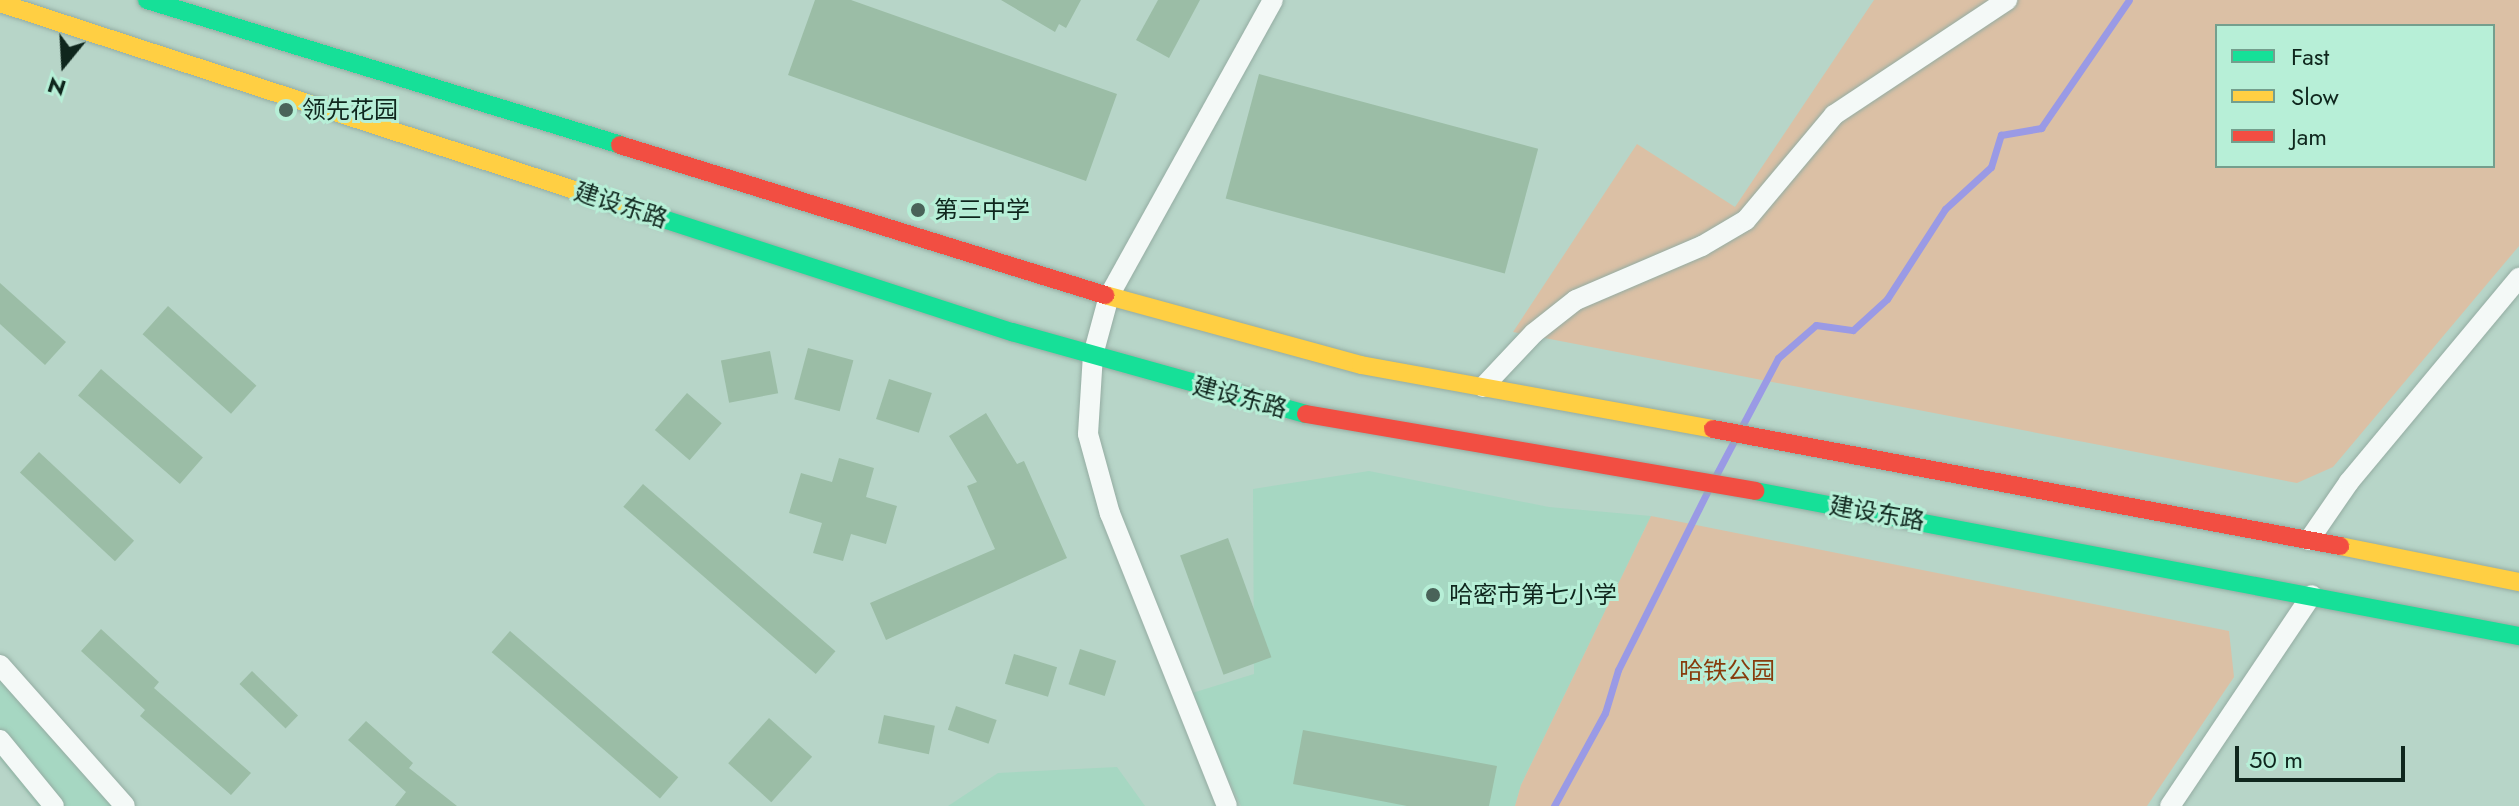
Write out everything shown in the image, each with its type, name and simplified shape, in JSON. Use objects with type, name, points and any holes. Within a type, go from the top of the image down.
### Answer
[{"type":"main road","points":[[158,2],[1109,296],[1361,365],[2143,507],[2519,582]]},
{"type":"main road","name":"建设东路","points":[[0,3],[982,322],[1328,420],[1596,461],[2519,636]]},
{"type":"street","points":[[1227,806],[1110,514],[1088,434],[1093,355],[1109,296],[1273,0]]},
{"type":"street","points":[[1483,387],[1534,333],[1576,300],[1702,246],[1746,220],[1834,115],[2007,0]]},
{"type":"street","points":[[2309,540],[2349,482],[2519,278]]},
{"type":"street","points":[[2170,806],[2312,595]]},
{"type":"street","points":[[0,665],[125,806]]},
{"type":"street","points":[[0,740],[54,806]]},
{"type":"shaded area","name":"哈密市第七小学","points":[[1369,471],[1549,507],[1651,516],[1521,785],[1515,806],[1241,806],[1189,694],[1254,674],[1253,489]]},
{"type":"shaded area","points":[[0,658],[128,806],[38,806],[0,759]]},
{"type":"shaded area","points":[[1117,767],[1145,806],[948,806],[998,773]]},
{"type":"green space","points":[[1874,0],[2519,0],[2519,246],[2333,467],[2297,483],[1513,332],[1637,144],[1735,207]]},
{"type":"green space","name":"哈铁公园","points":[[1651,516],[2229,631],[2234,677],[2147,806],[1515,806],[1521,785]]},
{"type":"building","points":[[815,0],[851,0],[1117,94],[1086,181],[788,75]]},
{"type":"building","points":[[1001,0],[1081,0],[1066,28],[1059,24],[1055,32]]},
{"type":"building","points":[[1158,0],[1200,0],[1169,58],[1136,40]]},
{"type":"building","points":[[1259,74],[1538,149],[1505,273],[1226,199]]},
{"type":"building","points":[[0,283],[66,342],[45,365],[0,324]]},
{"type":"building","points":[[168,306],[256,386],[231,414],[143,334]]},
{"type":"building","points":[[808,348],[853,360],[840,411],[794,399]]},
{"type":"building","points":[[770,351],[778,393],[729,403],[721,361]]},
{"type":"building","points":[[101,369],[203,458],[180,484],[78,395]]},
{"type":"building","points":[[889,379],[932,393],[919,433],[876,419]]},
{"type":"building","points":[[687,393],[722,423],[690,460],[655,430]]},
{"type":"building","points":[[986,413],[1017,464],[1024,461],[1067,558],[886,640],[870,603],[995,549],[967,486],[977,482],[949,436]]},
{"type":"building","points":[[39,452],[134,541],[115,561],[20,472]]},
{"type":"building","points":[[839,458],[874,468],[866,497],[897,506],[886,544],[851,534],[843,561],[813,553],[822,523],[789,513],[801,473],[832,482]]},
{"type":"building","points":[[643,484],[835,651],[816,674],[623,507]]},
{"type":"building","points":[[1228,538],[1271,657],[1224,675],[1180,555]]},
{"type":"building","points":[[101,629],[159,682],[154,688],[251,773],[231,795],[140,716],[145,710],[81,651]]},
{"type":"building","points":[[510,631],[678,777],[660,798],[492,652]]},
{"type":"building","points":[[1080,649],[1116,661],[1105,696],[1069,684]]},
{"type":"building","points":[[1014,654],[1057,667],[1048,697],[1005,684]]},
{"type":"building","points":[[252,671],[298,715],[286,728],[239,684]]},
{"type":"building","points":[[956,706],[997,720],[989,744],[948,730]]},
{"type":"building","points":[[884,715],[935,726],[929,754],[878,743]]},
{"type":"building","points":[[769,718],[812,757],[771,802],[728,763]]},
{"type":"building","points":[[366,721],[413,763],[409,768],[457,806],[395,806],[406,792],[348,740]]},
{"type":"building","points":[[1303,730],[1497,766],[1489,806],[1407,806],[1293,784]]},
{"type":"waterway","points":[[1741,428],[1778,358],[1816,325],[1853,330],[1887,299],[1945,209],[1991,167],[2001,135],[2041,128],[2129,0]]},
{"type":"waterway","points":[[1715,477],[1735,439]]},
{"type":"waterway","points":[[1554,806],[1605,713],[1618,670],[1709,488]]},
{"type":"traffic: fast","points":[[147,0],[620,145]]},
{"type":"traffic: fast","points":[[645,213],[1012,332],[1306,414]]},
{"type":"traffic: fast","points":[[1755,491],[2519,636]]},
{"type":"traffic: slow","points":[[0,3],[645,213]]},
{"type":"traffic: slow","points":[[1105,295],[1361,365],[1713,429]]},
{"type":"traffic: slow","points":[[2340,546],[2519,582]]},
{"type":"traffic: jam","points":[[620,145],[1105,295]]},
{"type":"traffic: jam","points":[[1306,414],[1755,491]]},
{"type":"traffic: jam","points":[[1713,429],[2340,546]]},
{"type":"place","name":"领先花园","points":[[286,110]]},
{"type":"place","name":"第三中学","points":[[918,210]]},
{"type":"place","name":"哈密市第七小学","points":[[1433,595]]}]
